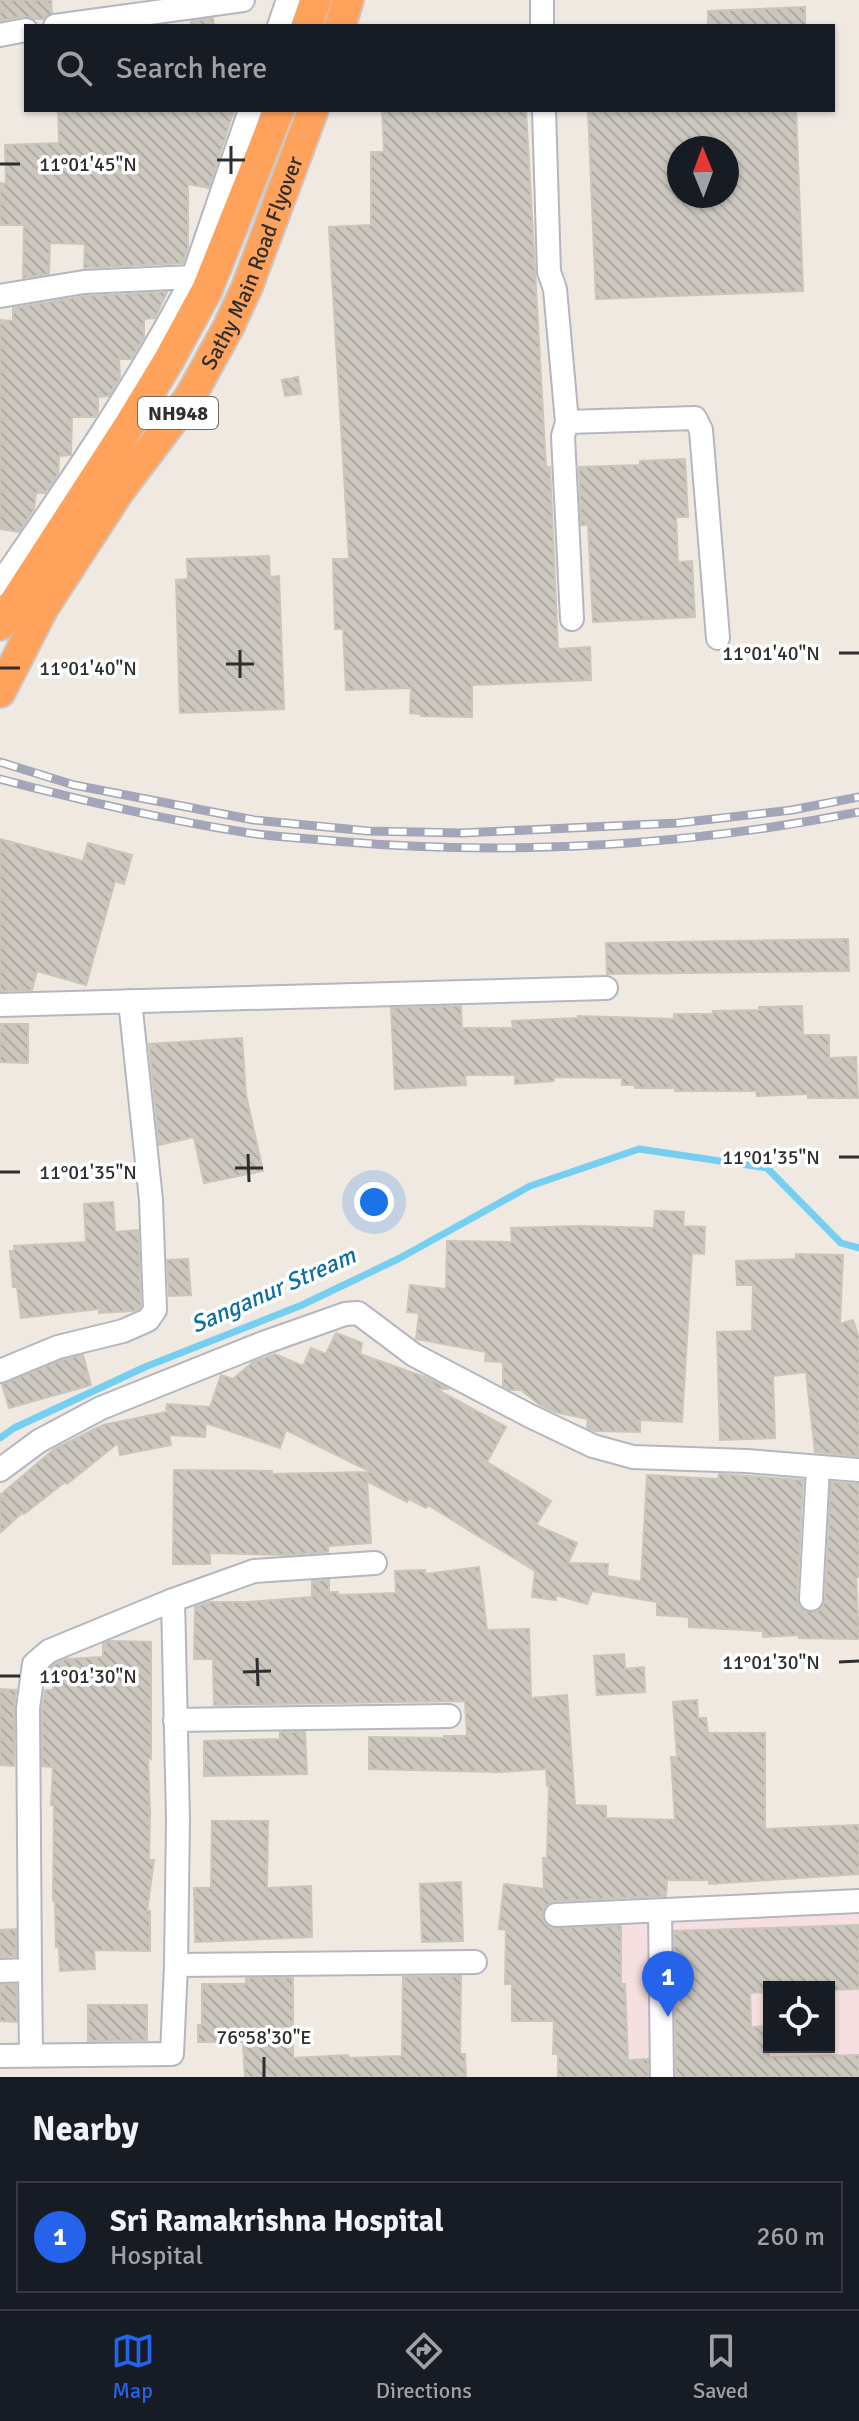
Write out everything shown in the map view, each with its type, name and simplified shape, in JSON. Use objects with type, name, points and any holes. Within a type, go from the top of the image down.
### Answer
[{"type":"highway","points":[[308,24],[316,0]]},
{"type":"highway","points":[[341,24],[348,0]]},
{"type":"highway","name":"Sathy Main Road Flyover","points":[[0,625],[177,346],[207,290],[278,112]]},
{"type":"highway","name":"Sathy Main Road Flyover","points":[[0,692],[43,608],[119,491],[190,397],[228,328],[252,274],[312,112]]},
{"type":"street","points":[[69,24],[243,0]]},
{"type":"street","points":[[280,24],[288,0]]},
{"type":"street","points":[[542,0],[542,24]]},
{"type":"street","points":[[0,35],[24,30]]},
{"type":"street","points":[[0,584],[163,336],[193,277],[249,112]]},
{"type":"street","points":[[544,112],[549,272],[555,289],[567,422],[563,436],[572,619]]},
{"type":"street","points":[[0,296],[84,282],[193,277]]},
{"type":"street","points":[[567,422],[695,418],[701,430],[718,638]]},
{"type":"street","points":[[0,1005],[606,988]]},
{"type":"street","points":[[0,1371],[58,1347],[123,1331],[148,1320],[155,1310],[151,1200],[130,1001]]},
{"type":"street","points":[[0,1470],[39,1441],[101,1408],[263,1343],[345,1314],[358,1313],[414,1355],[593,1446],[633,1457],[747,1461],[859,1470]]},
{"type":"street","points":[[811,1599],[818,1468]]},
{"type":"street","points":[[31,2056],[28,1708],[34,1664],[49,1651],[173,1600],[254,1571],[375,1563]]},
{"type":"street","points":[[0,2056],[172,2054],[178,1819],[173,1600]]},
{"type":"street","points":[[175,1720],[449,1716]]},
{"type":"street","points":[[556,1915],[859,1901]]},
{"type":"street","points":[[660,1911],[662,2077]]},
{"type":"street","points":[[176,1965],[475,1962]]},
{"type":"street","points":[[0,1971],[30,1970]]},
{"type":"shaded area","points":[[859,1899],[859,2077],[571,2077],[562,1914]]},
{"type":"building","points":[[0,0],[51,0],[52,13],[44,19],[24,16],[0,21]]},
{"type":"building","points":[[805,7],[805,24],[708,24],[708,11]]},
{"type":"building","points":[[213,18],[214,24],[191,24],[191,21]]},
{"type":"building","points":[[58,112],[233,112],[209,188],[188,184],[188,248],[183,263],[84,268],[85,244],[50,243],[49,274],[23,278],[24,225],[0,225],[0,183],[6,184],[5,145],[59,143]]},
{"type":"building","points":[[382,112],[526,112],[546,467],[550,467],[558,649],[590,647],[591,680],[472,685],[472,717],[410,713],[411,688],[346,690],[343,629],[335,629],[333,559],[349,559],[329,227],[371,225],[371,152],[384,152]]},
{"type":"building","points":[[588,112],[796,112],[803,291],[596,299]]},
{"type":"building","points":[[167,292],[155,318],[144,319],[144,337],[131,359],[119,359],[120,377],[109,396],[98,397],[95,417],[72,417],[71,455],[59,456],[58,474],[45,493],[36,493],[34,509],[19,532],[0,529],[0,320],[13,321],[13,308],[85,296]]},
{"type":"building","points":[[298,377],[301,394],[285,396],[282,380]]},
{"type":"building","points":[[685,459],[688,517],[676,517],[678,562],[692,561],[695,617],[593,622],[588,525],[581,525],[579,467],[640,465],[640,461]]},
{"type":"building","points":[[269,556],[270,577],[279,576],[284,709],[180,713],[176,580],[188,579],[187,559]]},
{"type":"building","points":[[0,839],[83,861],[88,843],[132,855],[124,884],[115,881],[86,985],[37,971],[32,990],[0,991]]},
{"type":"building","points":[[848,939],[849,971],[607,974],[606,943]]},
{"type":"building","points":[[461,1006],[462,1028],[513,1028],[512,1021],[578,1016],[674,1019],[674,1014],[713,1014],[713,1011],[802,1006],[803,1035],[829,1035],[829,1058],[856,1057],[858,1098],[808,1098],[808,1094],[757,1096],[756,1091],[635,1088],[635,1085],[622,1085],[622,1078],[554,1077],[554,1081],[515,1084],[515,1075],[465,1075],[466,1085],[395,1089],[391,1008]]},
{"type":"building","points":[[0,1024],[28,1024],[28,1063],[0,1062]]},
{"type":"building","points":[[242,1038],[246,1095],[263,1171],[204,1183],[194,1137],[159,1145],[149,1044]]},
{"type":"building","points":[[113,1202],[115,1232],[138,1230],[139,1309],[99,1313],[99,1309],[21,1318],[17,1287],[13,1287],[10,1251],[14,1251],[14,1246],[86,1242],[84,1204]]},
{"type":"building","points":[[655,1211],[684,1212],[683,1226],[705,1227],[704,1254],[692,1253],[682,1422],[640,1420],[640,1432],[595,1431],[587,1428],[588,1419],[555,1412],[521,1390],[503,1386],[503,1362],[485,1361],[486,1352],[416,1339],[419,1313],[407,1312],[410,1285],[446,1289],[447,1241],[512,1242],[511,1228],[654,1228]]},
{"type":"building","points":[[796,1254],[843,1255],[840,1324],[853,1320],[859,1338],[859,1456],[815,1452],[806,1372],[773,1376],[775,1438],[720,1440],[717,1332],[752,1331],[753,1285],[737,1285],[736,1261],[796,1259]]},
{"type":"building","points":[[188,1259],[191,1295],[169,1296],[167,1260]]},
{"type":"building","points":[[336,1333],[362,1343],[360,1354],[430,1379],[449,1389],[436,1389],[506,1427],[487,1462],[551,1501],[536,1525],[577,1543],[568,1563],[608,1564],[607,1576],[641,1582],[647,1475],[718,1479],[719,1474],[803,1480],[797,1599],[804,1611],[817,1612],[825,1600],[831,1482],[859,1484],[859,1577],[856,1578],[859,1639],[799,1638],[799,1635],[763,1637],[763,1631],[689,1627],[689,1617],[657,1615],[657,1602],[592,1591],[587,1604],[556,1595],[556,1600],[532,1597],[535,1571],[428,1505],[426,1508],[409,1499],[407,1502],[367,1481],[371,1543],[328,1546],[328,1552],[288,1555],[210,1553],[210,1564],[173,1564],[174,1470],[272,1471],[271,1474],[371,1472],[286,1430],[280,1448],[206,1423],[205,1437],[169,1435],[171,1445],[120,1455],[118,1443],[67,1484],[65,1482],[23,1512],[0,1533],[0,1495],[54,1449],[103,1425],[171,1411],[166,1409],[167,1404],[210,1407],[221,1375],[233,1379],[253,1362],[275,1354],[303,1366],[311,1348],[326,1354]]},
{"type":"building","points":[[83,1355],[91,1385],[9,1408],[2,1384]]},
{"type":"building","points":[[479,1567],[487,1630],[529,1629],[531,1698],[567,1695],[575,1805],[606,1806],[606,1818],[675,1820],[671,1757],[677,1757],[673,1702],[697,1700],[698,1718],[706,1718],[708,1733],[765,1733],[765,1829],[859,1825],[859,1874],[709,1884],[709,1880],[667,1880],[666,1896],[555,1901],[544,1908],[544,1922],[550,1928],[621,1926],[621,1984],[625,1984],[628,2060],[648,2059],[648,2077],[558,2077],[558,2054],[553,2054],[554,2021],[512,2021],[512,1984],[505,1984],[506,1930],[499,1929],[504,1884],[544,1889],[543,1858],[547,1858],[549,1785],[546,1769],[499,1772],[369,1769],[369,1737],[467,1736],[465,1701],[214,1705],[213,1659],[194,1659],[195,1607],[209,1602],[312,1597],[312,1581],[329,1580],[329,1592],[338,1592],[338,1595],[396,1593],[395,1571],[425,1570],[425,1574]]},
{"type":"building","points":[[109,1641],[151,1642],[149,1860],[154,1860],[147,1911],[150,1911],[150,1951],[94,1950],[95,1969],[60,1971],[53,1901],[53,1767],[42,1766],[42,1709],[45,1690],[53,1690],[51,1667],[65,1659],[103,1657],[103,1644]]},
{"type":"building","points":[[624,1654],[625,1669],[644,1667],[645,1692],[597,1695],[594,1656]]},
{"type":"building","points":[[0,1689],[16,1690],[14,1766],[0,1765]]},
{"type":"building","points":[[280,1732],[305,1732],[307,1774],[204,1776],[204,1741],[280,1739]]},
{"type":"building","points":[[212,1821],[268,1821],[267,1888],[311,1886],[312,1937],[195,1942],[194,1888],[211,1888]]},
{"type":"building","points":[[461,1882],[463,1941],[422,1942],[420,1884]]},
{"type":"building","points":[[859,1925],[859,1989],[835,1990],[835,1981],[763,1981],[763,1992],[750,1993],[751,2027],[763,2026],[763,2053],[769,2053],[769,2057],[859,2055],[859,2077],[676,2077],[674,1931]]},
{"type":"building","points":[[16,1929],[16,1956],[0,1957],[0,1930]]},
{"type":"building","points":[[461,1976],[460,2054],[465,2054],[466,2077],[245,2077],[243,2042],[198,2042],[198,2025],[202,2025],[202,1984],[246,1984],[246,1978],[293,1978],[293,2058],[402,2056],[403,1977]]},
{"type":"building","points":[[16,1984],[17,2022],[0,2021],[0,1985]]},
{"type":"building","points":[[88,2005],[147,2005],[147,2040],[88,2041]]},
{"type":"waterway","name":"Sanganur Stream","points":[[0,1438],[14,1428],[145,1367],[302,1305],[400,1258],[530,1186],[639,1149],[767,1168],[841,1243],[859,1248]]},
{"type":"railway","points":[[0,762],[74,785],[254,820],[368,831],[462,833],[678,823],[792,810],[859,797]]},
{"type":"railway","points":[[0,779],[121,808],[243,832],[465,848],[663,840],[794,824],[859,812]]},
{"type":"place","name":"Sri Ramakrishna Hospital","points":[[668,2017]]}]
